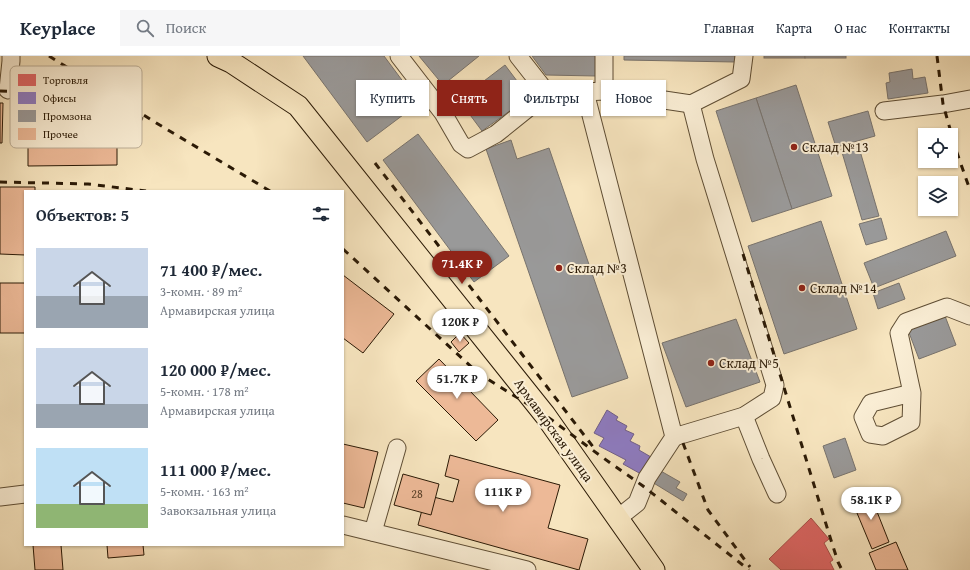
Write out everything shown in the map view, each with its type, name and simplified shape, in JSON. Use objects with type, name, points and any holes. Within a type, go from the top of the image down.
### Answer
[{"type":"main road","name":"Армавирская улица","points":[[218,56],[231,62],[298,106],[545,415],[654,570]]},
{"type":"street","points":[[399,56],[443,113],[461,144],[468,149],[496,134],[518,116]]},
{"type":"street","points":[[518,56],[537,80]]},
{"type":"street","points":[[604,56],[604,80]]},
{"type":"street","points":[[666,100],[691,104],[741,79],[744,56]]},
{"type":"street","points":[[7,60],[8,90]]},
{"type":"street","points":[[884,111],[943,104],[970,99]]},
{"type":"street","points":[[618,518],[637,503],[647,478],[674,437],[744,416],[772,398],[775,385],[705,159],[691,104]]},
{"type":"street","points":[[591,116],[674,437]]},
{"type":"street","points":[[912,393],[899,333],[906,322],[947,307],[970,316]]},
{"type":"street","points":[[744,416],[777,494]]},
{"type":"street","points":[[373,532],[397,448]]},
{"type":"street","points":[[0,497],[24,494]]},
{"type":"street","points":[[344,525],[527,570]]},
{"type":"building: Торговля","points":[[811,518],[829,539],[824,543],[833,560],[830,562],[834,570],[781,570],[769,559]]},
{"type":"building: Офисы","points":[[607,410],[618,417],[616,420],[627,426],[625,430],[634,434],[630,441],[640,446],[639,450],[651,457],[641,474],[623,464],[626,460],[599,446],[604,438],[594,433]]},
{"type":"building: Промзона","points":[[303,56],[384,56],[402,80],[356,80],[356,116],[402,116],[367,142]]},
{"type":"building: Промзона","points":[[419,56],[479,56],[449,80],[439,80]]},
{"type":"building: Промзона","points":[[532,56],[597,56],[596,76],[546,75]]},
{"type":"building: Промзона","points":[[624,56],[735,56],[735,62],[624,60]]},
{"type":"building: Промзона","points":[[764,56],[805,56],[805,58],[764,58]]},
{"type":"building: Промзона","points":[[805,56],[846,56],[846,58],[805,58]]},
{"type":"building: Промзона","points":[[505,65],[516,80],[510,80],[510,111],[482,131],[471,116],[502,116],[502,80],[485,80]]},
{"type":"building: Промзона","points":[[912,69],[913,79],[925,77],[928,93],[888,99],[886,83],[890,82],[889,73]]},
{"type":"building: Промзона","name":"Склад №13","points":[[796,85],[832,196],[792,209],[756,98]]},
{"type":"building: Промзона","points":[[756,98],[792,209],[752,222],[716,111]]},
{"type":"building: Промзона","points":[[868,111],[875,136],[836,147],[828,122]]},
{"type":"building: Промзона","points":[[418,134],[509,256],[474,282],[383,160]]},
{"type":"building: Промзона","name":"Склад №3","points":[[511,140],[517,159],[549,148],[628,378],[572,397],[486,149]]},
{"type":"building: Промзона","points":[[858,144],[879,216],[862,220],[841,149]]},
{"type":"building: Промзона","points":[[881,218],[887,239],[866,245],[859,224]]},
{"type":"building: Промзона","name":"Склад №14","points":[[821,221],[857,329],[784,354],[748,246]]},
{"type":"building: Промзона","points":[[946,231],[956,256],[874,288],[864,263]]},
{"type":"building: Промзона","points":[[899,283],[905,299],[878,309],[873,293]]},
{"type":"building: Промзона","points":[[945,316],[956,345],[919,359],[908,330]]},
{"type":"building: Промзона","name":"Склад №5","points":[[736,319],[760,382],[686,407],[662,343]]},
{"type":"building: Промзона","points":[[845,438],[856,470],[834,478],[823,446]]},
{"type":"building: Промзона","points":[[659,470],[680,482],[676,488],[687,494],[683,501],[652,482]]},
{"type":"building: Прочее","points":[[0,103],[3,103],[2,143],[0,143]]},
{"type":"building: Прочее","points":[[28,148],[117,148],[117,165],[28,166]]},
{"type":"building: Прочее","points":[[0,187],[35,187],[35,190],[24,190],[24,255],[0,254]]},
{"type":"building: Прочее","points":[[344,276],[394,314],[363,353],[344,339]]},
{"type":"building: Прочее","points":[[0,283],[24,283],[24,333],[0,333]]},
{"type":"building: Прочее","points":[[460,333],[469,343],[459,352],[451,342]]},
{"type":"building: Прочее","points":[[439,359],[498,420],[476,441],[416,381]]},
{"type":"building: Прочее","points":[[344,444],[378,452],[364,508],[344,503]]},
{"type":"building: Прочее","points":[[450,455],[560,485],[548,528],[588,539],[579,570],[418,525],[426,495],[453,502],[459,480],[445,476]]},
{"type":"building: Прочее","points":[[403,474],[439,484],[431,515],[394,505]]},
{"type":"building: Прочее","points":[[870,494],[889,542],[872,549],[852,501]]},
{"type":"building: Прочее","points":[[896,542],[908,570],[876,570],[869,553]]},
{"type":"building: Прочее","points":[[33,546],[61,546],[63,570],[35,570]]},
{"type":"building: Прочее","points":[[107,546],[143,546],[144,555],[108,558]]},
{"type":"railway","points":[[49,56],[65,66]]},
{"type":"railway","points":[[937,56],[943,104],[956,150],[970,190]]},
{"type":"railway","points":[[0,91],[10,91]]},
{"type":"railway","points":[[142,114],[268,190]]},
{"type":"railway","points":[[375,163],[594,448]]},
{"type":"railway","points":[[0,182],[88,184],[138,190]]},
{"type":"railway","points":[[344,250],[478,373],[545,415],[643,486],[749,570]]},
{"type":"railway","points":[[743,254],[830,537],[842,570]]},
{"type":"railway","points":[[683,443],[708,510],[750,567]]},
{"type":"place","name":"Склад №13","points":[[794,147]]},
{"type":"place","name":"Склад №3","points":[[559,268]]},
{"type":"place","name":"Склад №14","points":[[802,288]]},
{"type":"place","name":"Склад №5","points":[[711,363]]}]
